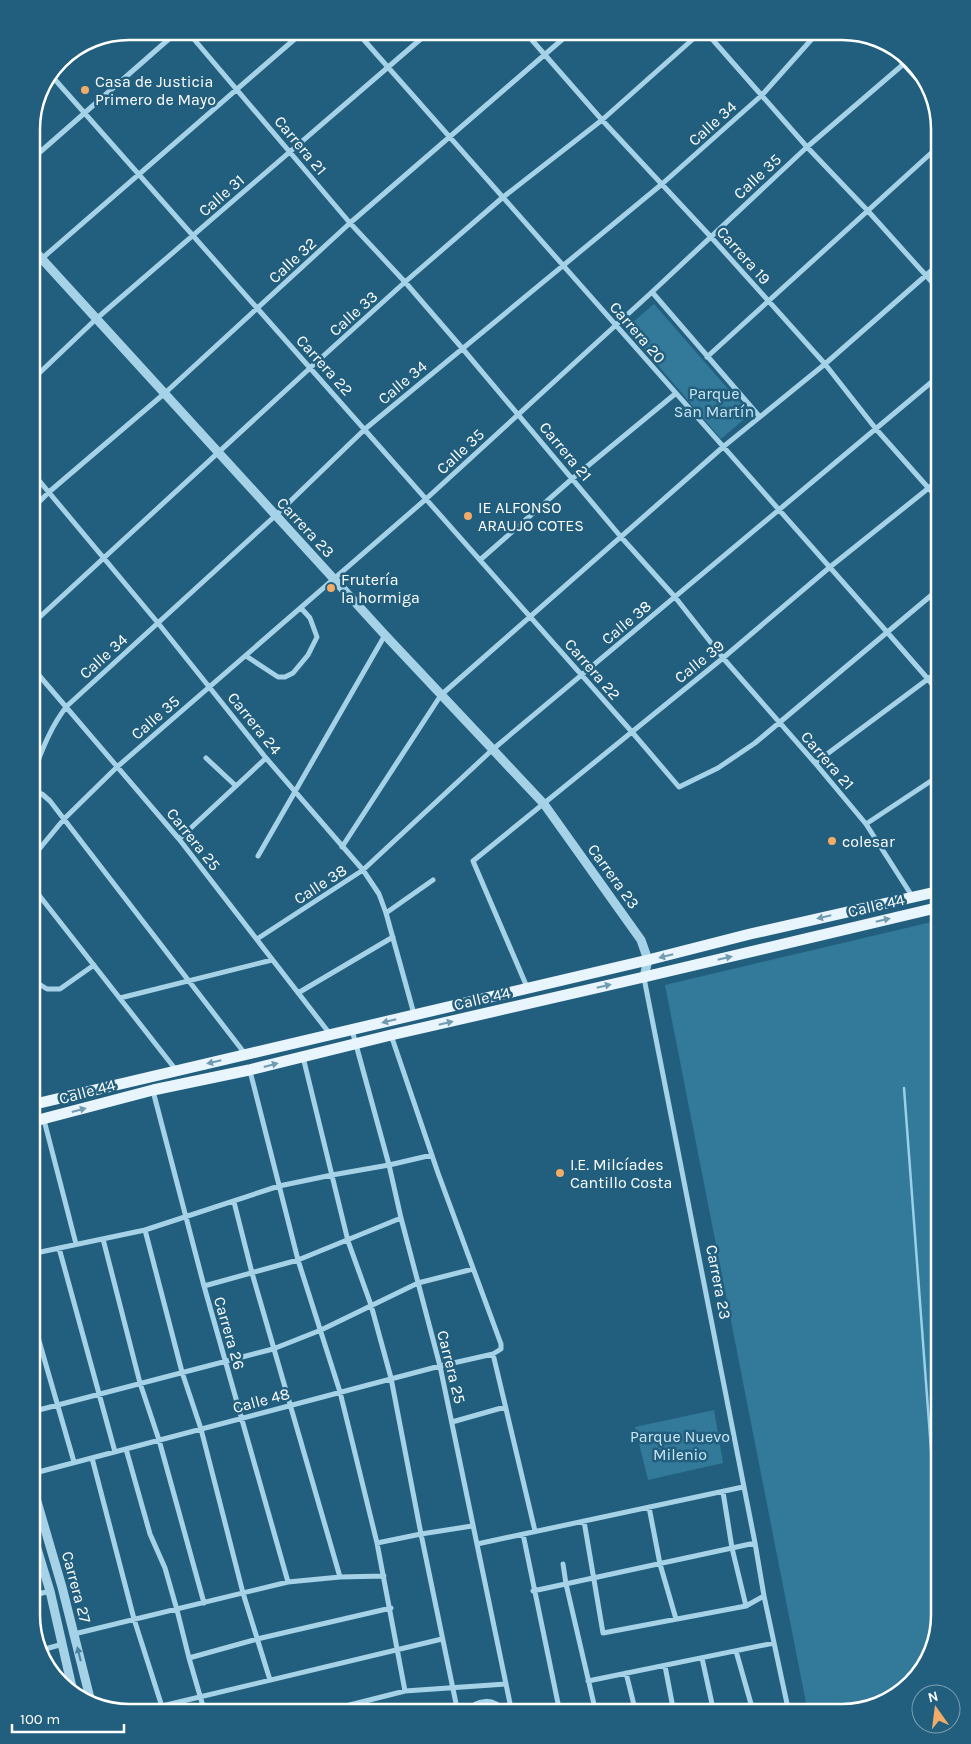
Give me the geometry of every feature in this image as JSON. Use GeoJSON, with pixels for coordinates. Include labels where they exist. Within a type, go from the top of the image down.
{"type":"FeatureCollection","features":[{"type":"Feature","properties":{"kind":"main road","name":"Calle 44"},"geometry":{"type":"LineString","coordinates":[[40,1103],[931,892]]}},
{"type":"Feature","properties":{"kind":"main road","name":"Calle 44"},"geometry":{"type":"LineString","coordinates":[[40,1120],[153,1090],[249,1070],[931,909]]}},
{"type":"Feature","properties":{"kind":"street"},"geometry":{"type":"LineString","coordinates":[[40,153],[168,40]]}},
{"type":"Feature","properties":{"kind":"street","name":"Carrera 21"},"geometry":{"type":"LineString","coordinates":[[195,40],[350,223],[405,282],[462,348],[621,537],[675,597],[723,658],[815,763],[866,824],[912,897]]}},
{"type":"Feature","properties":{"kind":"street"},"geometry":{"type":"LineString","coordinates":[[41,258],[294,40]]}},
{"type":"Feature","properties":{"kind":"street","name":"Carrera 20"},"geometry":{"type":"LineString","coordinates":[[364,40],[931,683]]}},
{"type":"Feature","properties":{"kind":"street","name":"Calle 31"},"geometry":{"type":"LineString","coordinates":[[40,372],[96,319],[420,40]]}},
{"type":"Feature","properties":{"kind":"street","name":"Carrera 19"},"geometry":{"type":"LineString","coordinates":[[532,40],[602,120],[711,237],[825,364],[876,429],[931,490]]}},
{"type":"Feature","properties":{"kind":"street","name":"Calle 32"},"geometry":{"type":"LineString","coordinates":[[40,501],[165,393],[350,223],[562,40]]}},
{"type":"Feature","properties":{"kind":"street","name":"Calle 33"},"geometry":{"type":"LineString","coordinates":[[40,617],[405,282],[502,198],[602,120],[694,40]]}},
{"type":"Feature","properties":{"kind":"street"},"geometry":{"type":"LineString","coordinates":[[712,40],[807,147],[931,281]]}},
{"type":"Feature","properties":{"kind":"street","name":"Calle 34"},"geometry":{"type":"LineString","coordinates":[[40,756],[56,719],[67,706],[275,516],[365,429],[662,184],[762,95],[812,40]]}},
{"type":"Feature","properties":{"kind":"street","name":"Calle 35"},"geometry":{"type":"LineString","coordinates":[[40,848],[64,819],[117,767],[335,580],[426,499],[807,147],[903,64]]}},
{"type":"Feature","properties":{"kind":"street","name":"Carrera 22"},"geometry":{"type":"LineString","coordinates":[[55,80],[679,786],[718,768],[755,743],[779,723]]}},
{"type":"Feature","properties":{"kind":"street"},"geometry":{"type":"LineString","coordinates":[[707,356],[931,152]]}},
{"type":"Feature","properties":{"kind":"street","name":"Carrera 23"},"geometry":{"type":"LineString","coordinates":[[41,258],[219,452],[275,516],[544,804],[641,940],[648,960],[644,977],[764,1596],[788,1704]]}},
{"type":"Feature","properties":{"kind":"street"},"geometry":{"type":"LineString","coordinates":[[342,847],[441,695],[759,416],[825,364],[931,271]]}},
{"type":"Feature","properties":{"kind":"street"},"geometry":{"type":"LineString","coordinates":[[652,292],[759,416]]}},
{"type":"Feature","properties":{"kind":"street","name":"Calle 38"},"geometry":{"type":"LineString","coordinates":[[256,939],[363,870],[492,750],[931,383]]}},
{"type":"Feature","properties":{"kind":"street"},"geometry":{"type":"LineString","coordinates":[[480,560],[573,478],[675,394]]}},
{"type":"Feature","properties":{"kind":"street","name":"Carrera 24"},"geometry":{"type":"LineString","coordinates":[[40,481],[158,623],[266,758],[363,870],[379,894],[386,913],[414,1015]]}},
{"type":"Feature","properties":{"kind":"street","name":"Calle 39"},"geometry":{"type":"LineString","coordinates":[[527,988],[473,861],[723,658],[830,567],[929,487]]}},
{"type":"Feature","properties":{"kind":"street"},"geometry":{"type":"LineString","coordinates":[[779,723],[931,595]]}},
{"type":"Feature","properties":{"kind":"street"},"geometry":{"type":"LineString","coordinates":[[246,656],[278,677],[285,677],[293,673],[308,656],[316,637],[310,618],[301,608]]}},
{"type":"Feature","properties":{"kind":"street"},"geometry":{"type":"LineString","coordinates":[[258,856],[385,635]]}},
{"type":"Feature","properties":{"kind":"street","name":"Carrera 25"},"geometry":{"type":"LineString","coordinates":[[40,676],[179,839],[330,1034]]}},
{"type":"Feature","properties":{"kind":"street"},"geometry":{"type":"LineString","coordinates":[[815,763],[931,677]]}},
{"type":"Feature","properties":{"kind":"street"},"geometry":{"type":"LineString","coordinates":[[206,758],[236,786]]}},
{"type":"Feature","properties":{"kind":"street"},"geometry":{"type":"LineString","coordinates":[[179,839],[266,758]]}},
{"type":"Feature","properties":{"kind":"street"},"geometry":{"type":"LineString","coordinates":[[866,824],[931,781]]}},
{"type":"Feature","properties":{"kind":"street"},"geometry":{"type":"LineString","coordinates":[[40,793],[50,801],[246,1055]]}},
{"type":"Feature","properties":{"kind":"street"},"geometry":{"type":"LineString","coordinates":[[386,913],[433,880]]}},
{"type":"Feature","properties":{"kind":"street"},"geometry":{"type":"LineString","coordinates":[[40,897],[177,1071]]}},
{"type":"Feature","properties":{"kind":"street"},"geometry":{"type":"LineString","coordinates":[[298,992],[393,937]]}},
{"type":"Feature","properties":{"kind":"street"},"geometry":{"type":"LineString","coordinates":[[120,998],[272,960]]}},
{"type":"Feature","properties":{"kind":"street"},"geometry":{"type":"LineString","coordinates":[[40,985],[47,989],[60,989],[94,966]]}},
{"type":"Feature","properties":{"kind":"street","name":"Carrera 25"},"geometry":{"type":"LineString","coordinates":[[352,1030],[389,1165],[440,1366],[510,1704]]}},
{"type":"Feature","properties":{"kind":"street"},"geometry":{"type":"LineString","coordinates":[[391,1035],[438,1173],[501,1344],[501,1349],[495,1353],[505,1406],[534,1531]]}},
{"type":"Feature","properties":{"kind":"street"},"geometry":{"type":"LineString","coordinates":[[303,1056],[348,1241],[371,1305],[391,1378],[442,1639],[457,1704]]}},
{"type":"Feature","properties":{"kind":"street"},"geometry":{"type":"LineString","coordinates":[[249,1070],[298,1260],[340,1392],[378,1544],[405,1691]]}},
{"type":"Feature","properties":{"kind":"street","name":"Carrera 26"},"geometry":{"type":"LineString","coordinates":[[153,1090],[204,1286],[288,1582]]}},
{"type":"Feature","properties":{"kind":"street"},"geometry":{"type":"LineString","coordinates":[[44,1119],[76,1244]]}},
{"type":"Feature","properties":{"kind":"street"},"geometry":{"type":"LineString","coordinates":[[40,1252],[145,1230],[279,1186],[432,1155]]}},
{"type":"Feature","properties":{"kind":"street"},"geometry":{"type":"LineString","coordinates":[[234,1202],[273,1349],[340,1577]]}},
{"type":"Feature","properties":{"kind":"street"},"geometry":{"type":"LineString","coordinates":[[204,1286],[298,1260],[401,1218]]}},
{"type":"Feature","properties":{"kind":"street"},"geometry":{"type":"LineString","coordinates":[[145,1230],[243,1592],[270,1680]]}},
{"type":"Feature","properties":{"kind":"street"},"geometry":{"type":"LineString","coordinates":[[103,1240],[140,1383],[159,1440],[204,1603]]}},
{"type":"Feature","properties":{"kind":"street"},"geometry":{"type":"LineString","coordinates":[[59,1248],[115,1452]]}},
{"type":"Feature","properties":{"kind":"street"},"geometry":{"type":"LineString","coordinates":[[40,1410],[273,1349],[321,1330],[418,1283],[473,1269]]}},
{"type":"Feature","properties":{"kind":"street"},"geometry":{"type":"LineString","coordinates":[[40,1345],[74,1462]]}},
{"type":"Feature","properties":{"kind":"street","name":"Calle 48"},"geometry":{"type":"LineString","coordinates":[[40,1471],[391,1378],[495,1353]]}},
{"type":"Feature","properties":{"kind":"street"},"geometry":{"type":"LineString","coordinates":[[452,1422],[505,1406]]}},
{"type":"Feature","properties":{"kind":"street"},"geometry":{"type":"LineString","coordinates":[[126,1449],[150,1534],[164,1568],[177,1610],[203,1704]]}},
{"type":"Feature","properties":{"kind":"street"},"geometry":{"type":"LineString","coordinates":[[92,1458],[134,1619],[161,1704]]}},
{"type":"Feature","properties":{"kind":"street"},"geometry":{"type":"LineString","coordinates":[[477,1544],[743,1487]]}},
{"type":"Feature","properties":{"kind":"street"},"geometry":{"type":"LineString","coordinates":[[723,1492],[732,1548],[746,1606]]}},
{"type":"Feature","properties":{"kind":"street"},"geometry":{"type":"LineString","coordinates":[[649,1507],[660,1564],[676,1619]]}},
{"type":"Feature","properties":{"kind":"street","name":"Carrera 27"},"geometry":{"type":"LineString","coordinates":[[40,1512],[89,1694]]}},
{"type":"Feature","properties":{"kind":"street"},"geometry":{"type":"LineString","coordinates":[[584,1521],[603,1633],[746,1606],[764,1596]]}},
{"type":"Feature","properties":{"kind":"street"},"geometry":{"type":"LineString","coordinates":[[378,1544],[421,1534],[472,1526]]}},
{"type":"Feature","properties":{"kind":"street"},"geometry":{"type":"LineString","coordinates":[[523,1534],[533,1591],[558,1704]]}},
{"type":"Feature","properties":{"kind":"street"},"geometry":{"type":"LineString","coordinates":[[40,1541],[48,1539]]}},
{"type":"Feature","properties":{"kind":"street"},"geometry":{"type":"LineString","coordinates":[[533,1591],[755,1543]]}},
{"type":"Feature","properties":{"kind":"street","name":"Carrera 27"},"geometry":{"type":"LineString","coordinates":[[40,1563],[50,1591],[68,1680]]}},
{"type":"Feature","properties":{"kind":"street"},"geometry":{"type":"LineString","coordinates":[[563,1564],[594,1704]]}},
{"type":"Feature","properties":{"kind":"street"},"geometry":{"type":"LineString","coordinates":[[74,1634],[288,1582],[340,1577],[384,1576]]}},
{"type":"Feature","properties":{"kind":"street"},"geometry":{"type":"LineString","coordinates":[[40,1594],[50,1591]]}},
{"type":"Feature","properties":{"kind":"street"},"geometry":{"type":"LineString","coordinates":[[189,1658],[257,1638],[391,1608]]}},
{"type":"Feature","properties":{"kind":"street"},"geometry":{"type":"LineString","coordinates":[[171,1704],[442,1639]]}},
{"type":"Feature","properties":{"kind":"street"},"geometry":{"type":"LineString","coordinates":[[588,1681],[774,1643]]}},
{"type":"Feature","properties":{"kind":"street"},"geometry":{"type":"LineString","coordinates":[[47,1648],[62,1644]]}},
{"type":"Feature","properties":{"kind":"street"},"geometry":{"type":"LineString","coordinates":[[736,1651],[751,1704]]}},
{"type":"Feature","properties":{"kind":"street"},"geometry":{"type":"LineString","coordinates":[[702,1658],[712,1704]]}},
{"type":"Feature","properties":{"kind":"street"},"geometry":{"type":"LineString","coordinates":[[665,1666],[672,1704]]}},
{"type":"Feature","properties":{"kind":"street"},"geometry":{"type":"LineString","coordinates":[[626,1673],[634,1704]]}},
{"type":"Feature","properties":{"kind":"street"},"geometry":{"type":"LineString","coordinates":[[354,1704],[405,1691],[506,1684]]}},
{"type":"Feature","properties":{"kind":"street"},"geometry":{"type":"LineString","coordinates":[[476,1704],[484,1701],[495,1704]]}},
{"type":"Feature","properties":{"kind":"green space","name":"Parque San Martín"},"geometry":{"type":"Polygon","coordinates":[[[654,304],[750,414],[721,439],[626,328],[654,304]]]}},
{"type":"Feature","properties":{"kind":"green space"},"geometry":{"type":"Polygon","coordinates":[[[931,922],[930,1627],[922,1654],[913,1669],[896,1686],[865,1701],[848,1704],[806,1704],[665,985],[931,922]]]}},
{"type":"Feature","properties":{"kind":"green space","name":"Parque Nuevo Milenio"},"geometry":{"type":"Polygon","coordinates":[[[714,1410],[723,1463],[648,1480],[635,1427],[714,1410]]]}},
{"type":"Feature","properties":{"kind":"waterway"},"geometry":{"type":"LineString","coordinates":[[904,1088],[931,1450]]}},
{"type":"Feature","properties":{"kind":"place","name":"Casa de Justicia Primero de Mayo"},"geometry":{"type":"Point","coordinates":[85,90]}},
{"type":"Feature","properties":{"kind":"place","name":"IE ALFONSO ARAUJO COTES"},"geometry":{"type":"Point","coordinates":[468,516]}},
{"type":"Feature","properties":{"kind":"place","name":"Frutería la hormiga"},"geometry":{"type":"Point","coordinates":[331,588]}},
{"type":"Feature","properties":{"kind":"place","name":"colesar"},"geometry":{"type":"Point","coordinates":[832,841]}},
{"type":"Feature","properties":{"kind":"place","name":"I.E. Milcíades Cantillo Costa"},"geometry":{"type":"Point","coordinates":[560,1173]}}]}
